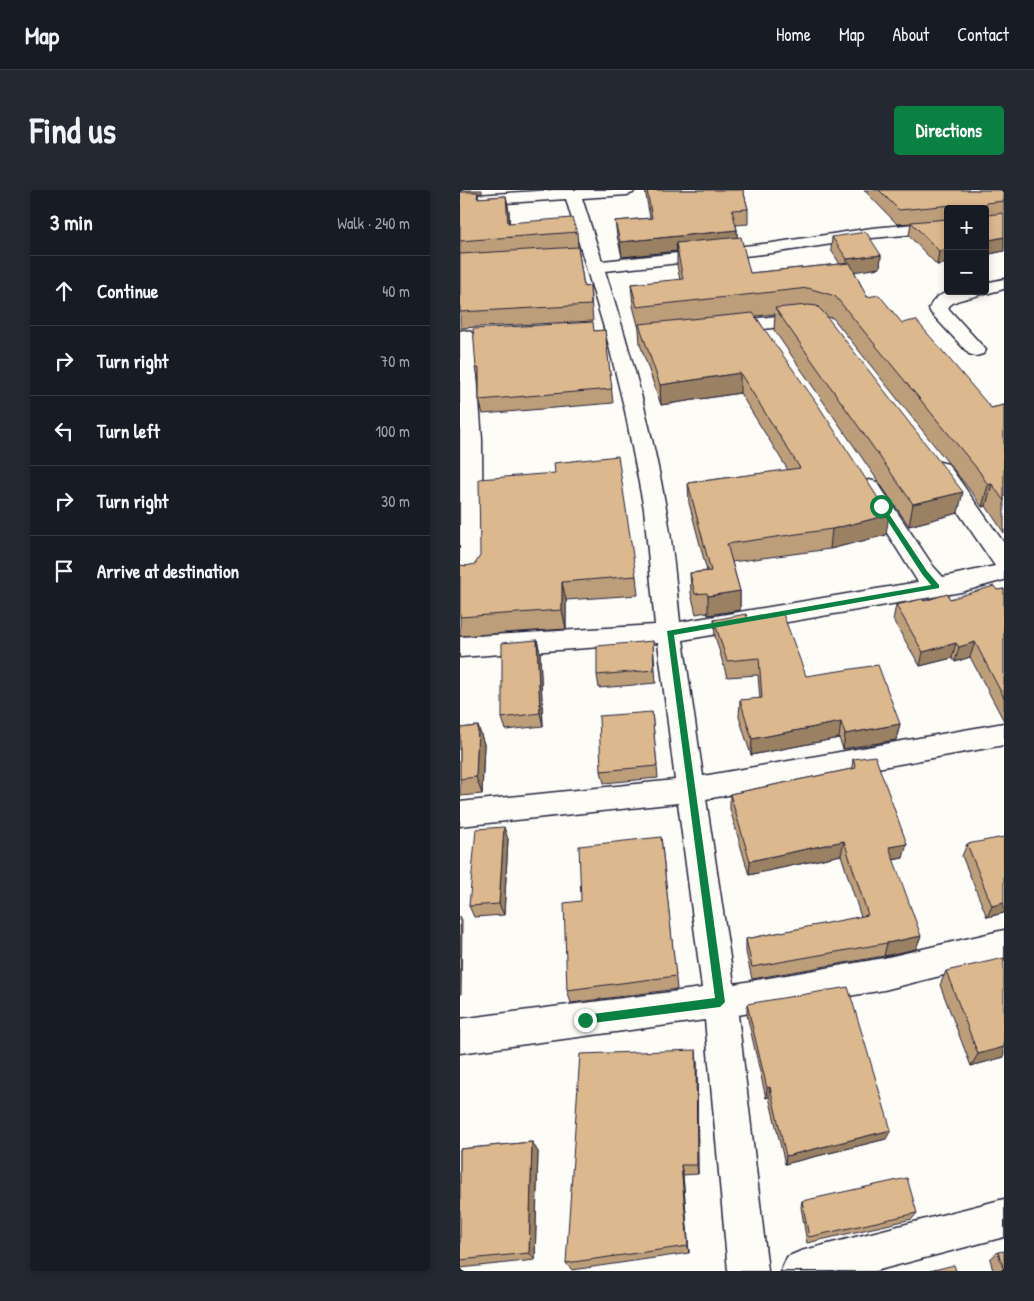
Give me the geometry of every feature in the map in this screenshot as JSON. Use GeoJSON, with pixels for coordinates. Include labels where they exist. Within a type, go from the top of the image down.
{"type":"FeatureCollection","features":[{"type":"Feature","properties":{"kind":"street"},"geometry":{"type":"LineString","coordinates":[[460,201],[572,192],[628,190]]}},
{"type":"Feature","properties":{"kind":"street"},"geometry":{"type":"LineString","coordinates":[[572,192],[586,259],[615,332],[635,411],[655,509],[690,790],[720,1002],[748,1271]]}},
{"type":"Feature","properties":{"kind":"street"},"geometry":{"type":"LineString","coordinates":[[586,259],[772,248],[872,233],[944,226]]}},
{"type":"Feature","properties":{"kind":"street"},"geometry":{"type":"LineString","coordinates":[[989,288],[1004,284]]}},
{"type":"Feature","properties":{"kind":"street"},"geometry":{"type":"LineString","coordinates":[[959,295],[948,298],[940,303],[938,309],[976,350]]}},
{"type":"Feature","properties":{"kind":"street"},"geometry":{"type":"LineString","coordinates":[[709,330],[764,332],[806,318],[817,319],[828,325]]}},
{"type":"Feature","properties":{"kind":"street"},"geometry":{"type":"LineString","coordinates":[[469,336],[471,440],[466,540],[471,575]]}},
{"type":"Feature","properties":{"kind":"street"},"geometry":{"type":"LineString","coordinates":[[928,454],[964,500],[982,531],[1004,560]]}},
{"type":"Feature","properties":{"kind":"street"},"geometry":{"type":"LineString","coordinates":[[860,473],[924,572],[936,586]]}},
{"type":"Feature","properties":{"kind":"street"},"geometry":{"type":"LineString","coordinates":[[460,647],[670,632],[936,586],[1004,572]]}},
{"type":"Feature","properties":{"kind":"street"},"geometry":{"type":"LineString","coordinates":[[460,814],[690,790],[1004,734]]}},
{"type":"Feature","properties":{"kind":"street"},"geometry":{"type":"LineString","coordinates":[[460,1036],[720,1002],[884,974],[1004,945]]}},
{"type":"Feature","properties":{"kind":"street"},"geometry":{"type":"LineString","coordinates":[[801,1271],[1004,1218]]}},
{"type":"Feature","properties":{"kind":"building"},"geometry":{"type":"Polygon","coordinates":[[[647,190],[743,190],[748,209],[732,210],[737,230],[620,242],[615,221],[652,218],[647,190]]]}},
{"type":"Feature","properties":{"kind":"building"},"geometry":{"type":"Polygon","coordinates":[[[879,190],[1004,190],[1004,201],[986,203],[986,205],[944,205],[899,210],[879,190]]]}},
{"type":"Feature","properties":{"kind":"building"},"geometry":{"type":"Polygon","coordinates":[[[460,192],[478,192],[477,198],[506,196],[508,223],[572,218],[577,232],[460,241],[460,192]]]}},
{"type":"Feature","properties":{"kind":"building"},"geometry":{"type":"Polygon","coordinates":[[[1004,213],[1004,237],[989,240],[989,215],[1004,213]]]}},
{"type":"Feature","properties":{"kind":"building"},"geometry":{"type":"Polygon","coordinates":[[[944,219],[944,250],[939,251],[911,222],[944,219]]]}},
{"type":"Feature","properties":{"kind":"building"},"geometry":{"type":"Polygon","coordinates":[[[866,232],[881,255],[847,259],[832,237],[866,232]]]}},
{"type":"Feature","properties":{"kind":"building"},"geometry":{"type":"Polygon","coordinates":[[[741,237],[750,273],[850,263],[867,297],[879,295],[902,323],[916,320],[991,408],[1004,405],[1004,501],[992,484],[988,485],[979,471],[835,296],[808,288],[637,307],[631,284],[683,279],[676,243],[741,237]]]}},
{"type":"Feature","properties":{"kind":"building"},"geometry":{"type":"Polygon","coordinates":[[[578,247],[584,287],[590,286],[591,305],[460,312],[460,254],[578,247]]]}},
{"type":"Feature","properties":{"kind":"building"},"geometry":{"type":"Polygon","coordinates":[[[817,306],[824,313],[963,492],[913,504],[775,308],[817,306]]]}},
{"type":"Feature","properties":{"kind":"building"},"geometry":{"type":"Polygon","coordinates":[[[753,313],[818,405],[889,515],[832,529],[727,544],[740,591],[708,596],[707,593],[695,594],[690,573],[711,571],[688,483],[800,468],[740,373],[660,385],[639,324],[753,313]]]}},
{"type":"Feature","properties":{"kind":"building"},"geometry":{"type":"Polygon","coordinates":[[[593,322],[594,331],[605,330],[612,389],[479,400],[479,368],[476,368],[473,329],[593,322]]]}},
{"type":"Feature","properties":{"kind":"building"},"geometry":{"type":"Polygon","coordinates":[[[618,456],[636,576],[562,582],[562,610],[460,617],[460,565],[475,564],[480,556],[479,479],[555,473],[554,463],[618,456]]]}},
{"type":"Feature","properties":{"kind":"building"},"geometry":{"type":"Polygon","coordinates":[[[994,586],[997,590],[1004,589],[1004,698],[975,642],[959,647],[956,643],[923,652],[896,605],[922,599],[924,601],[947,594],[950,599],[994,586]]]}},
{"type":"Feature","properties":{"kind":"building"},"geometry":{"type":"Polygon","coordinates":[[[746,614],[748,620],[783,614],[806,676],[878,665],[900,724],[845,734],[841,722],[752,739],[740,700],[762,698],[759,658],[727,661],[714,620],[746,614]]]}},
{"type":"Feature","properties":{"kind":"building"},"geometry":{"type":"Polygon","coordinates":[[[537,640],[540,713],[502,718],[502,643],[537,640]]]}},
{"type":"Feature","properties":{"kind":"building"},"geometry":{"type":"Polygon","coordinates":[[[653,641],[654,670],[597,675],[597,646],[653,641]]]}},
{"type":"Feature","properties":{"kind":"building"},"geometry":{"type":"Polygon","coordinates":[[[652,712],[657,766],[601,771],[599,716],[652,712]]]}},
{"type":"Feature","properties":{"kind":"building"},"geometry":{"type":"Polygon","coordinates":[[[478,726],[476,777],[460,779],[460,728],[478,726]]]}},
{"type":"Feature","properties":{"kind":"building"},"geometry":{"type":"Polygon","coordinates":[[[875,756],[907,844],[889,847],[921,936],[752,967],[746,939],[868,915],[844,841],[750,861],[730,794],[856,768],[853,759],[875,756]]]}},
{"type":"Feature","properties":{"kind":"building"},"geometry":{"type":"Polygon","coordinates":[[[504,827],[499,904],[469,906],[476,829],[504,827]]]}},
{"type":"Feature","properties":{"kind":"building"},"geometry":{"type":"Polygon","coordinates":[[[661,837],[676,976],[567,990],[564,903],[581,901],[579,846],[661,837]]]}},
{"type":"Feature","properties":{"kind":"building"},"geometry":{"type":"Polygon","coordinates":[[[1004,837],[1004,903],[992,906],[967,844],[1004,837]]]}},
{"type":"Feature","properties":{"kind":"building"},"geometry":{"type":"Polygon","coordinates":[[[1004,958],[1004,1047],[978,1054],[946,971],[1004,958]]]}},
{"type":"Feature","properties":{"kind":"building"},"geometry":{"type":"Polygon","coordinates":[[[848,987],[891,1130],[786,1156],[770,1087],[767,1088],[747,1004],[848,987]]]}},
{"type":"Feature","properties":{"kind":"building"},"geometry":{"type":"Polygon","coordinates":[[[696,1050],[697,1165],[681,1165],[688,1246],[566,1263],[580,1054],[696,1050]]]}},
{"type":"Feature","properties":{"kind":"building"},"geometry":{"type":"Polygon","coordinates":[[[532,1142],[529,1253],[460,1260],[460,1149],[532,1142]]]}},
{"type":"Feature","properties":{"kind":"building"},"geometry":{"type":"Polygon","coordinates":[[[907,1178],[917,1213],[809,1237],[802,1201],[907,1178]]]}},
{"type":"Feature","properties":{"kind":"building"},"geometry":{"type":"Polygon","coordinates":[[[1004,1251],[1004,1270],[998,1252],[1004,1251]]]}},
{"type":"Feature","properties":{"kind":"building"},"geometry":{"type":"Polygon","coordinates":[[[954,1265],[956,1271],[930,1271],[954,1265]]]}},
{"type":"Feature","properties":{"kind":"route"},"geometry":{"type":"LineString","coordinates":[[585,1020],[720,1002],[670,632],[936,586],[924,572],[881,506]]}}]}
